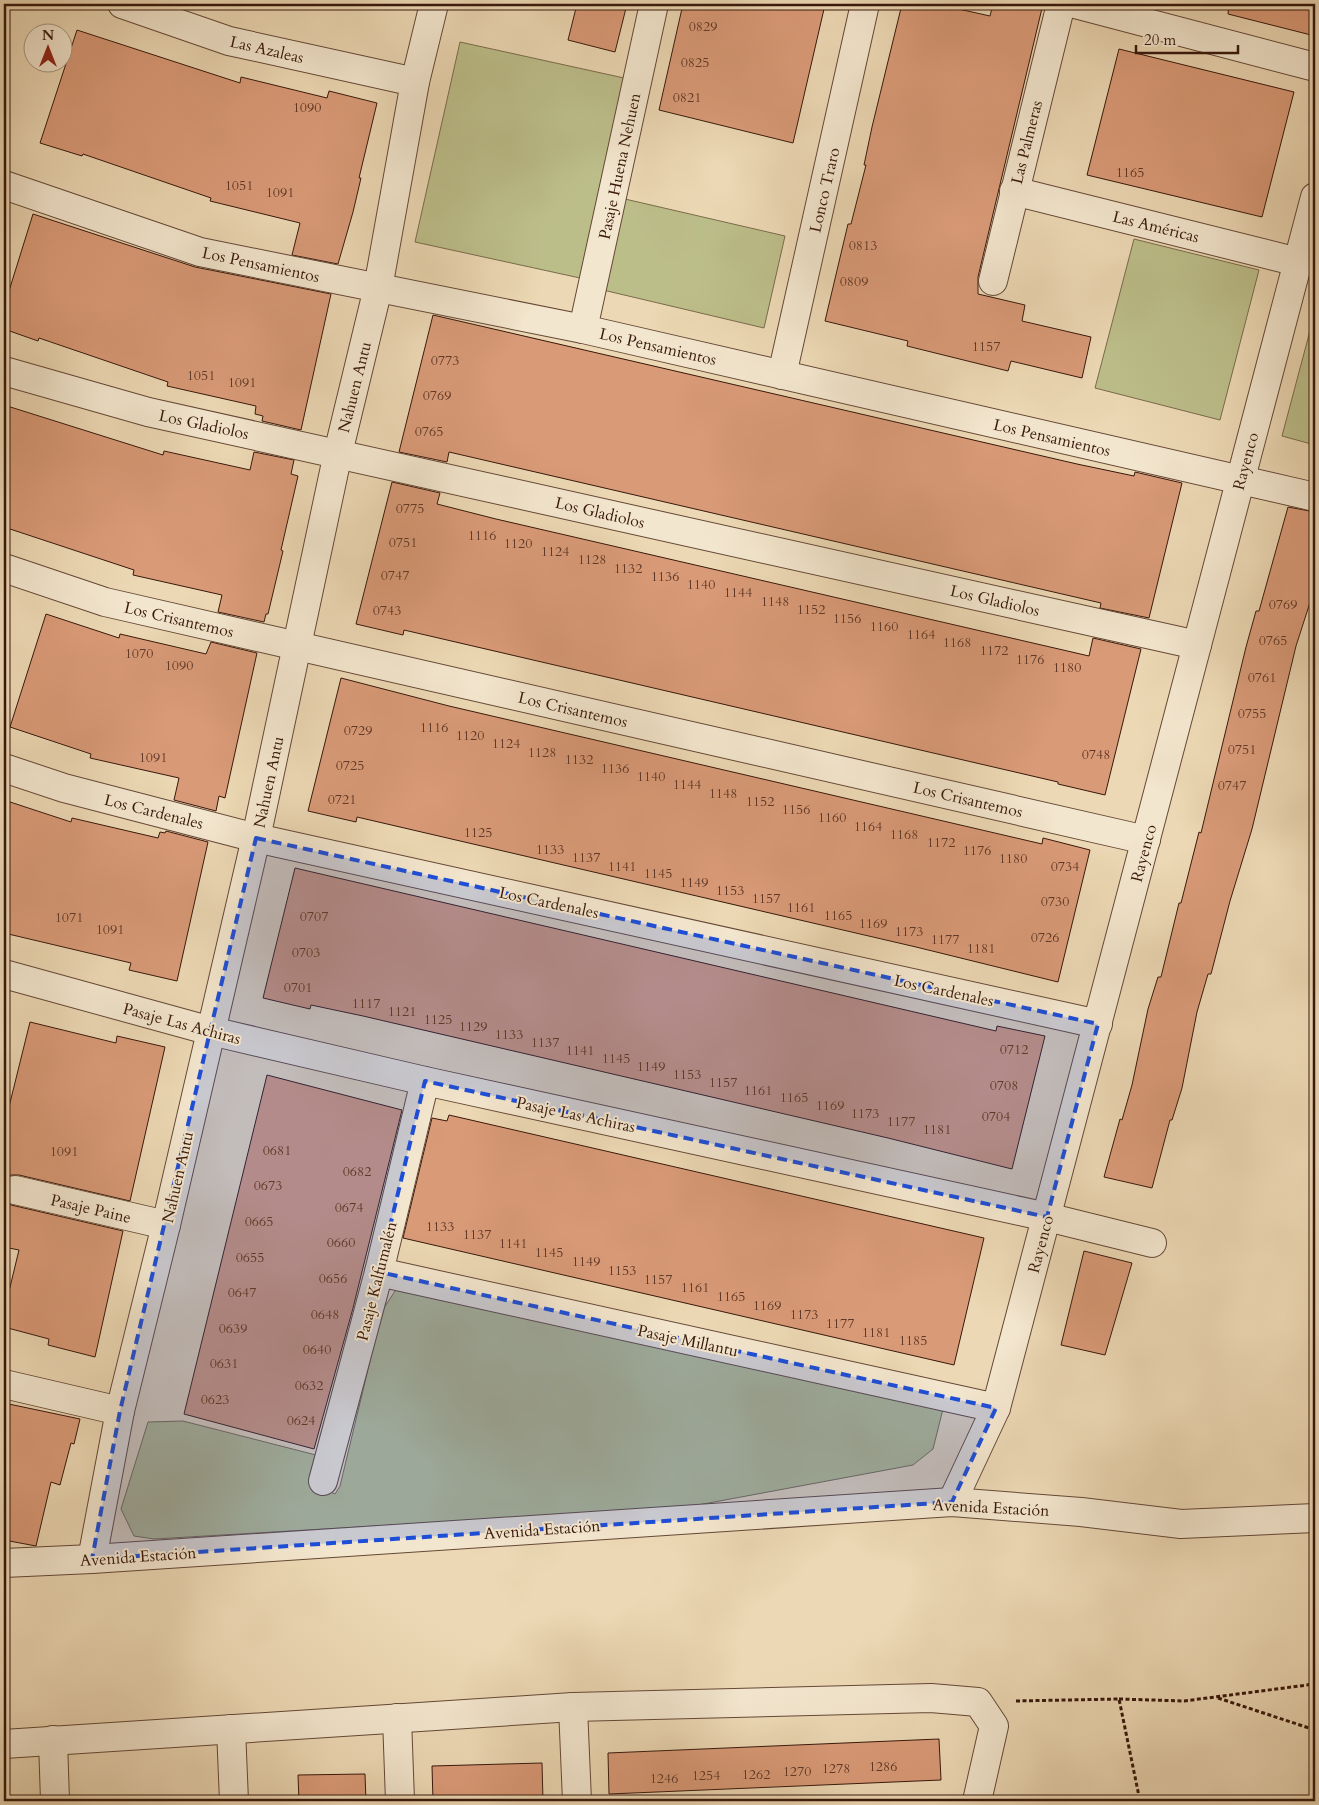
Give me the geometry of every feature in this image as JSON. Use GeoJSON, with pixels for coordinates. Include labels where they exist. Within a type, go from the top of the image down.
{"type":"FeatureCollection","features":[{"type":"Feature","properties":{"kind":"street","name":"Las Azaleas"},"geometry":{"type":"LineString","coordinates":[[122,4],[229,41],[415,82]]}},
{"type":"Feature","properties":{"kind":"street","name":"Nahuen Antu"},"geometry":{"type":"LineString","coordinates":[[92,1559],[120,1411],[166,1225],[256,838],[338,453],[378,288],[415,82],[434,4]]}},
{"type":"Feature","properties":{"kind":"street","name":"Pasaje Huena Nehuen"},"geometry":{"type":"LineString","coordinates":[[583,329],[654,4]]}},
{"type":"Feature","properties":{"kind":"street","name":"Lonco Traro"},"geometry":{"type":"LineString","coordinates":[[782,375],[866,4]]}},
{"type":"Feature","properties":{"kind":"street","name":"Las Palmeras"},"geometry":{"type":"LineString","coordinates":[[993,281],[1061,4]]}},
{"type":"Feature","properties":{"kind":"street"},"geometry":{"type":"LineString","coordinates":[[1075,4],[1315,67]]}},
{"type":"Feature","properties":{"kind":"street","name":"Los Pensamientos"},"geometry":{"type":"LineString","coordinates":[[4,185],[200,252],[583,329],[1315,497]]}},
{"type":"Feature","properties":{"kind":"street","name":"Las Américas"},"geometry":{"type":"LineString","coordinates":[[1014,191],[1298,262]]}},
{"type":"Feature","properties":{"kind":"street","name":"Rayenco"},"geometry":{"type":"LineString","coordinates":[[952,1502],[996,1408],[1315,197]]}},
{"type":"Feature","properties":{"kind":"street","name":"Los Gladiolos"},"geometry":{"type":"LineString","coordinates":[[4,371],[148,412],[1197,645]]}},
{"type":"Feature","properties":{"kind":"street","name":"Los Crisantemos"},"geometry":{"type":"LineString","coordinates":[[4,568],[105,602],[1146,840]]}},
{"type":"Feature","properties":{"kind":"street","name":"Los Cardenales"},"geometry":{"type":"LineString","coordinates":[[4,768],[64,788],[256,838],[1098,1024]]}},
{"type":"Feature","properties":{"kind":"street","name":"Pasaje Las Achiras"},"geometry":{"type":"LineString","coordinates":[[4,974],[211,1031],[425,1081],[1047,1217],[1152,1243]]}},
{"type":"Feature","properties":{"kind":"street","name":"Pasaje Kalfumalén"},"geometry":{"type":"LineString","coordinates":[[323,1481],[379,1272],[425,1081]]}},
{"type":"Feature","properties":{"kind":"street","name":"Pasaje Paine"},"geometry":{"type":"LineString","coordinates":[[16,1190],[166,1225]]}},
{"type":"Feature","properties":{"kind":"street","name":"Pasaje Millantu"},"geometry":{"type":"LineString","coordinates":[[379,1272],[996,1408]]}},
{"type":"Feature","properties":{"kind":"street"},"geometry":{"type":"LineString","coordinates":[[4,1384],[120,1411]]}},
{"type":"Feature","properties":{"kind":"street","name":"Avenida Estación"},"geometry":{"type":"LineString","coordinates":[[4,1563],[92,1559],[952,1502],[1081,1512],[1181,1524],[1315,1518]]}},
{"type":"Feature","properties":{"kind":"street"},"geometry":{"type":"LineString","coordinates":[[4,1744],[573,1707],[931,1698],[978,1702],[994,1726],[977,1801]]}},
{"type":"Feature","properties":{"kind":"street"},"geometry":{"type":"LineString","coordinates":[[573,1707],[577,1801]]}},
{"type":"Feature","properties":{"kind":"street"},"geometry":{"type":"LineString","coordinates":[[398,1718],[400,1801]]}},
{"type":"Feature","properties":{"kind":"street"},"geometry":{"type":"LineString","coordinates":[[231,1729],[234,1801]]}},
{"type":"Feature","properties":{"kind":"street"},"geometry":{"type":"LineString","coordinates":[[52,1740],[55,1801]]}},
{"type":"Feature","properties":{"kind":"path"},"geometry":{"type":"LineString","coordinates":[[978,1702],[1119,1699],[1184,1701],[1315,1684]]}},
{"type":"Feature","properties":{"kind":"path"},"geometry":{"type":"LineString","coordinates":[[1215,1697],[1315,1730]]}},
{"type":"Feature","properties":{"kind":"path"},"geometry":{"type":"LineString","coordinates":[[1119,1699],[1140,1801]]}},
{"type":"Feature","properties":{"kind":"highlighted area"},"geometry":{"type":"Polygon","coordinates":[[[256,838],[1098,1024],[1047,1217],[425,1081],[379,1272],[996,1408],[952,1502],[92,1559],[120,1411],[256,838]]]}},
{"type":"Feature","properties":{"kind":"green space"},"geometry":{"type":"Polygon","coordinates":[[[460,42],[624,78],[580,278],[415,242],[460,42]]]}},
{"type":"Feature","properties":{"kind":"green space"},"geometry":{"type":"Polygon","coordinates":[[[625,199],[785,236],[764,328],[603,290],[625,199]]]}},
{"type":"Feature","properties":{"kind":"green space"},"geometry":{"type":"Polygon","coordinates":[[[1134,239],[1259,270],[1220,420],[1095,388],[1134,239]]]}},
{"type":"Feature","properties":{"kind":"green space"},"geometry":{"type":"Polygon","coordinates":[[[1315,312],[1315,445],[1282,436],[1315,312]]]}},
{"type":"Feature","properties":{"kind":"green space"},"geometry":{"type":"Polygon","coordinates":[[[397,1288],[943,1409],[933,1449],[913,1465],[682,1508],[154,1539],[134,1536],[121,1509],[148,1422],[183,1421],[316,1455],[310,1482],[335,1494],[340,1486],[382,1311],[397,1288]]]}},
{"type":"Feature","properties":{"kind":"building"},"geometry":{"type":"Polygon","coordinates":[[[577,4],[627,4],[615,52],[568,40],[577,4]]]}},
{"type":"Feature","properties":{"kind":"building"},"geometry":{"type":"Polygon","coordinates":[[[683,4],[801,4],[824,9],[793,143],[659,110],[683,4]]]}},
{"type":"Feature","properties":{"kind":"building"},"geometry":{"type":"Polygon","coordinates":[[[902,4],[936,4],[990,16],[993,4],[1043,4],[978,277],[978,294],[1025,305],[1022,321],[1091,337],[1082,378],[1011,361],[1008,371],[907,346],[908,341],[825,321],[848,224],[851,224],[866,165],[864,165],[872,127],[902,4]]]}},
{"type":"Feature","properties":{"kind":"building"},"geometry":{"type":"Polygon","coordinates":[[[1229,4],[1315,4],[1315,36],[1228,14],[1229,4]]]}},
{"type":"Feature","properties":{"kind":"building"},"geometry":{"type":"Polygon","coordinates":[[[77,30],[240,83],[241,77],[327,98],[329,91],[377,103],[353,212],[338,264],[292,255],[300,223],[210,201],[211,198],[83,154],[82,156],[40,143],[63,72],[72,72],[72,45],[77,30]]]}},
{"type":"Feature","properties":{"kind":"building"},"geometry":{"type":"Polygon","coordinates":[[[1119,49],[1294,92],[1262,217],[1087,175],[1119,49]]]}},
{"type":"Feature","properties":{"kind":"building"},"geometry":{"type":"Polygon","coordinates":[[[33,214],[195,267],[331,294],[301,430],[262,421],[263,416],[255,414],[256,406],[167,386],[168,382],[39,338],[38,341],[4,329],[4,307],[33,214]]]}},
{"type":"Feature","properties":{"kind":"building"},"geometry":{"type":"Polygon","coordinates":[[[433,315],[1077,464],[1134,476],[1135,472],[1182,483],[1149,618],[1100,608],[1101,603],[449,452],[447,462],[399,452],[433,315]]]}},
{"type":"Feature","properties":{"kind":"building"},"geometry":{"type":"Polygon","coordinates":[[[4,405],[163,455],[164,451],[250,470],[254,452],[294,460],[291,474],[298,476],[281,550],[283,551],[268,614],[266,614],[264,622],[218,612],[222,595],[133,575],[134,570],[4,527],[4,405]]]}},
{"type":"Feature","properties":{"kind":"building"},"geometry":{"type":"Polygon","coordinates":[[[392,482],[440,493],[437,504],[496,519],[1089,656],[1093,638],[1141,649],[1105,795],[1058,784],[1058,782],[404,630],[403,635],[356,624],[392,482]]]}},
{"type":"Feature","properties":{"kind":"building"},"geometry":{"type":"Polygon","coordinates":[[[1288,507],[1315,512],[1315,587],[1296,646],[1252,829],[1230,901],[1211,974],[1208,974],[1197,1012],[1182,1088],[1172,1120],[1170,1120],[1152,1188],[1104,1177],[1120,1119],[1122,1120],[1132,1085],[1148,1009],[1158,977],[1161,977],[1179,903],[1181,903],[1199,832],[1201,833],[1246,647],[1256,611],[1259,611],[1288,507]]]}},
{"type":"Feature","properties":{"kind":"building"},"geometry":{"type":"Polygon","coordinates":[[[46,614],[119,638],[120,634],[206,654],[211,642],[257,653],[225,798],[219,796],[216,811],[174,800],[179,778],[90,758],[91,754],[10,727],[46,614]]]}},
{"type":"Feature","properties":{"kind":"building"},"geometry":{"type":"Polygon","coordinates":[[[341,678],[449,706],[1042,844],[1043,838],[1090,850],[1058,982],[916,947],[357,817],[356,822],[308,811],[341,678]]]}},
{"type":"Feature","properties":{"kind":"building"},"geometry":{"type":"Polygon","coordinates":[[[4,800],[71,822],[72,818],[158,838],[160,832],[165,833],[166,831],[208,842],[177,981],[129,970],[131,963],[4,933],[4,800]]]}},
{"type":"Feature","properties":{"kind":"building"},"geometry":{"type":"Polygon","coordinates":[[[295,868],[996,1031],[997,1026],[1045,1036],[1012,1169],[888,1138],[363,1016],[311,1005],[310,1009],[263,998],[295,868]]]}},
{"type":"Feature","properties":{"kind":"building"},"geometry":{"type":"Polygon","coordinates":[[[30,1022],[116,1043],[117,1036],[165,1047],[130,1201],[19,1175],[11,1175],[4,1179],[4,1127],[30,1022]]]}},
{"type":"Feature","properties":{"kind":"building"},"geometry":{"type":"Polygon","coordinates":[[[267,1075],[402,1110],[353,1308],[314,1449],[184,1414],[267,1075]]]}},
{"type":"Feature","properties":{"kind":"building"},"geometry":{"type":"Polygon","coordinates":[[[449,1115],[984,1238],[954,1365],[403,1238],[432,1118],[447,1121],[449,1115]]]}},
{"type":"Feature","properties":{"kind":"building"},"geometry":{"type":"Polygon","coordinates":[[[4,1201],[11,1205],[123,1231],[95,1357],[48,1345],[49,1339],[4,1327],[4,1312],[19,1250],[4,1247],[4,1201]]]}},
{"type":"Feature","properties":{"kind":"building"},"geometry":{"type":"Polygon","coordinates":[[[1084,1251],[1132,1263],[1105,1355],[1061,1345],[1084,1251]]]}},
{"type":"Feature","properties":{"kind":"building"},"geometry":{"type":"Polygon","coordinates":[[[4,1403],[80,1419],[74,1444],[71,1443],[60,1485],[51,1482],[36,1546],[4,1540],[4,1403]]]}},
{"type":"Feature","properties":{"kind":"building"},"geometry":{"type":"Polygon","coordinates":[[[939,1739],[941,1780],[609,1794],[608,1753],[939,1739]]]}},
{"type":"Feature","properties":{"kind":"building"},"geometry":{"type":"Polygon","coordinates":[[[542,1763],[543,1801],[433,1801],[432,1766],[542,1763]]]}},
{"type":"Feature","properties":{"kind":"building"},"geometry":{"type":"Polygon","coordinates":[[[365,1774],[366,1801],[299,1801],[298,1775],[365,1774]]]}}]}
